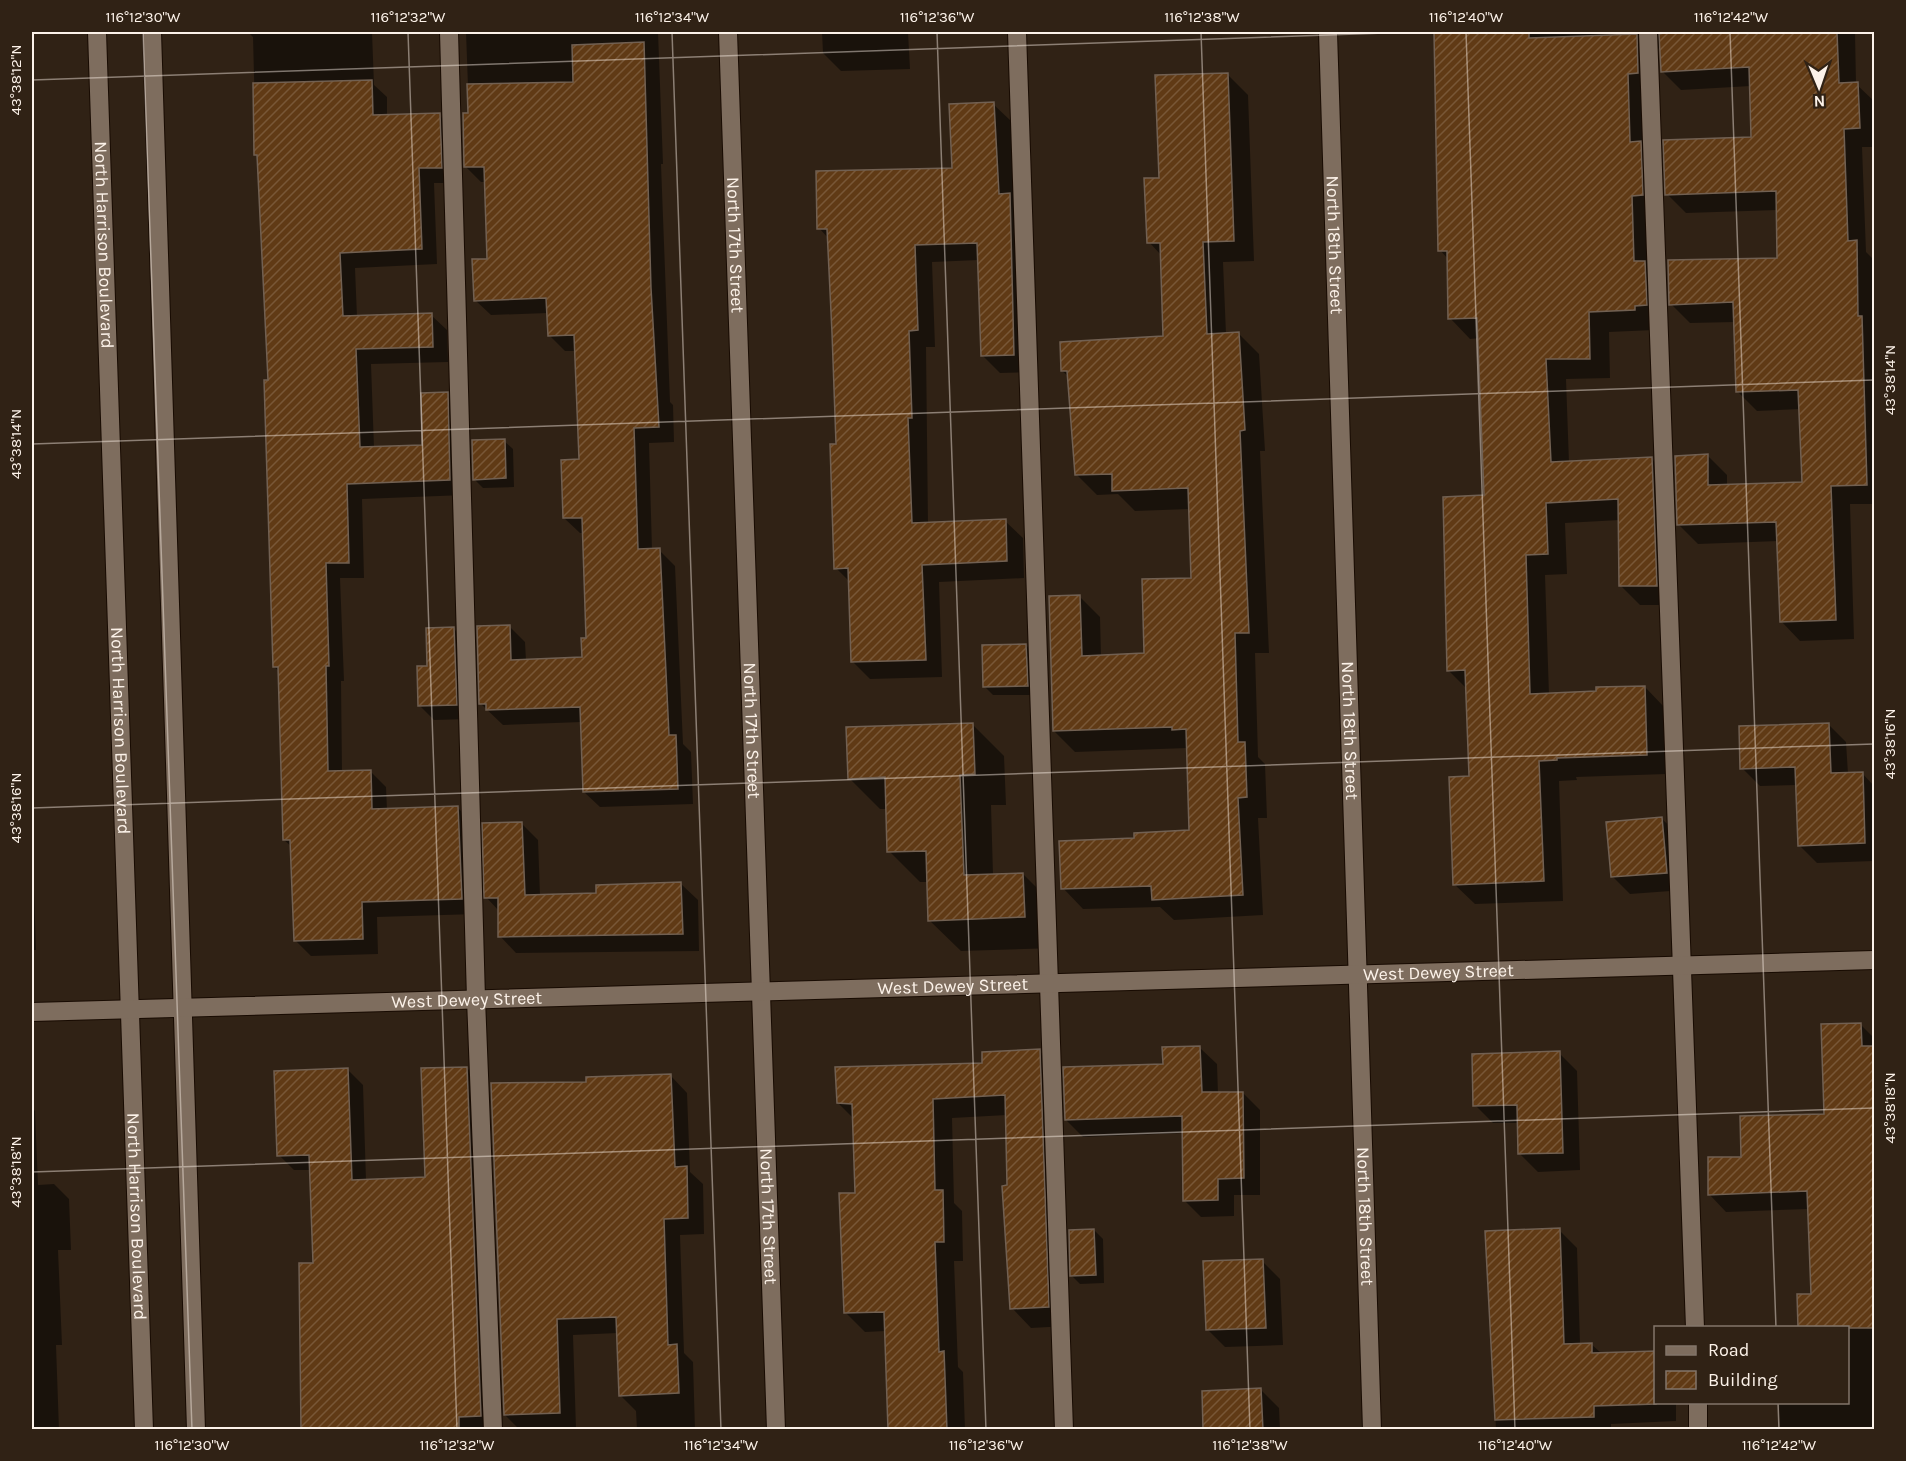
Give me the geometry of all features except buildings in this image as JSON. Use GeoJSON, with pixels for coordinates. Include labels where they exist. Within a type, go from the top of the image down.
{"type":"FeatureCollection","features":[{"type":"Feature","properties":{"kind":"street","name":"North Harrison Boulevard"},"geometry":{"type":"LineString","coordinates":[[97,32],[144,1430]]}},
{"type":"Feature","properties":{"kind":"street"},"geometry":{"type":"LineString","coordinates":[[152,32],[196,1430]]}},
{"type":"Feature","properties":{"kind":"street"},"geometry":{"type":"LineString","coordinates":[[449,32],[477,999],[493,1430]]}},
{"type":"Feature","properties":{"kind":"street","name":"North 17th Street"},"geometry":{"type":"LineString","coordinates":[[728,32],[776,1430]]}},
{"type":"Feature","properties":{"kind":"street"},"geometry":{"type":"LineString","coordinates":[[1017,32],[1064,1430]]}},
{"type":"Feature","properties":{"kind":"street","name":"North 18th Street"},"geometry":{"type":"LineString","coordinates":[[1328,32],[1372,1430]]}},
{"type":"Feature","properties":{"kind":"street"},"geometry":{"type":"LineString","coordinates":[[1648,32],[1695,1326]]}},
{"type":"Feature","properties":{"kind":"street","name":"West Dewey Street"},"geometry":{"type":"LineString","coordinates":[[32,1012],[1875,960]]}},
{"type":"Feature","properties":{"kind":"street"},"geometry":{"type":"LineString","coordinates":[[1698,1404],[1698,1430]]}}]}
